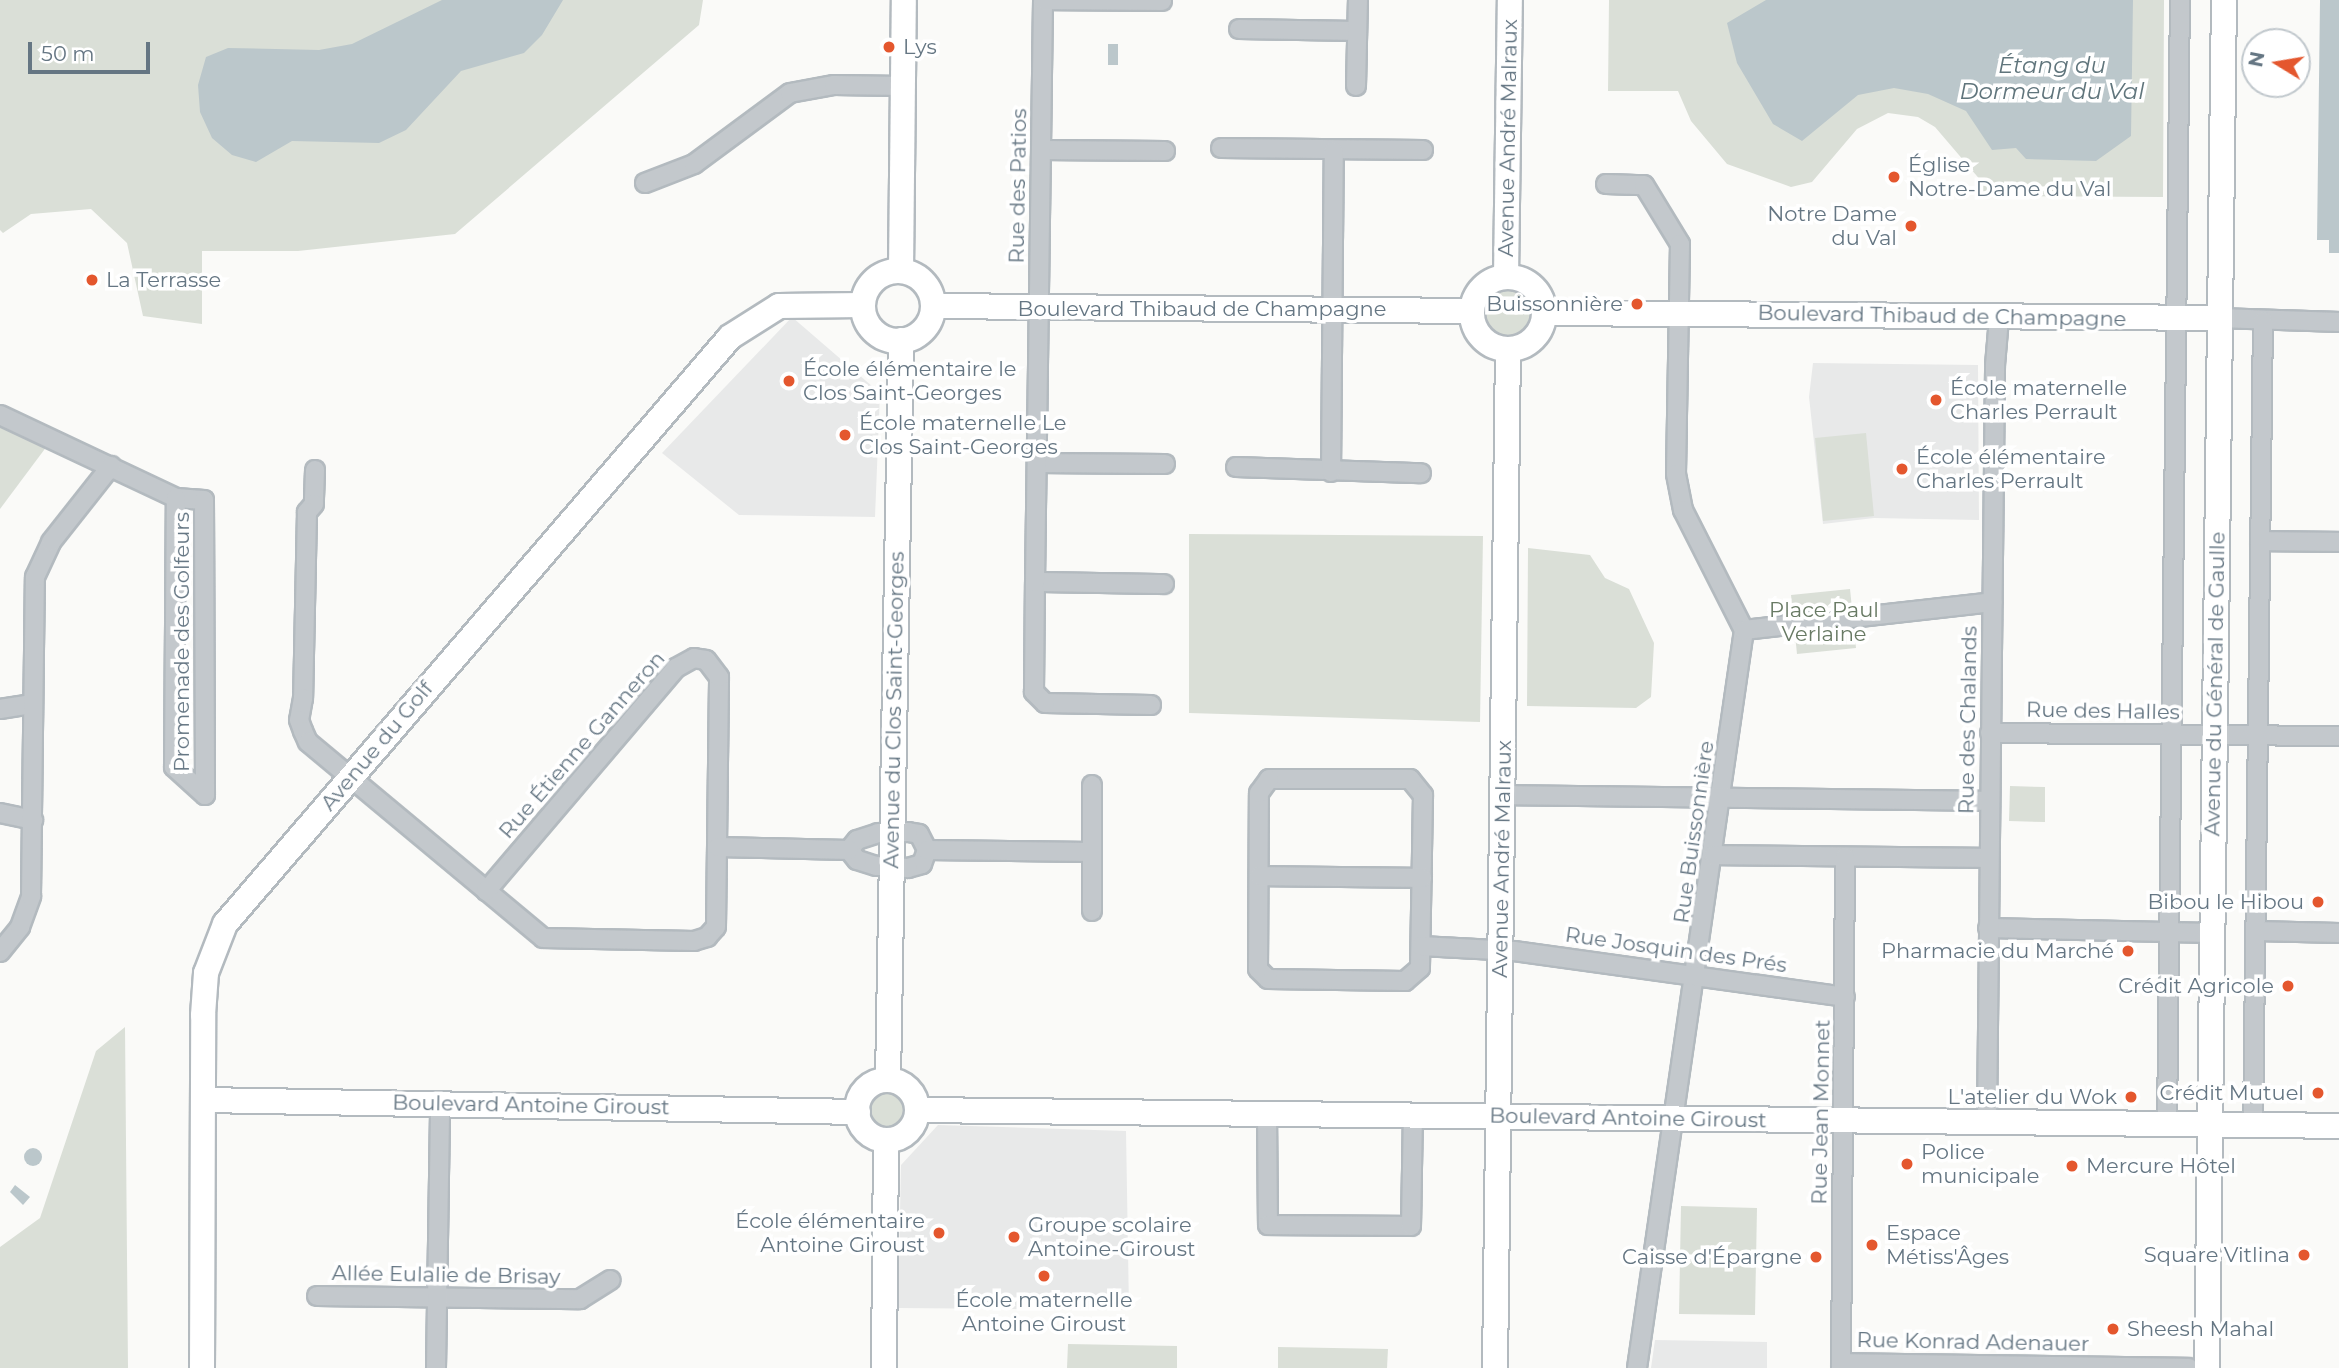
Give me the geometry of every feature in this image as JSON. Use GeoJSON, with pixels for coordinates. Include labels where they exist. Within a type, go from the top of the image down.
{"type":"FeatureCollection","features":[{"type":"Feature","properties":{"kind":"street"},"geometry":{"type":"LineString","coordinates":[[901,271],[904,0]]}},
{"type":"Feature","properties":{"kind":"street"},"geometry":{"type":"LineString","coordinates":[[1043,0],[1161,1]]}},
{"type":"Feature","properties":{"kind":"street","name":"Rue des Patios"},"geometry":{"type":"LineString","coordinates":[[1043,0],[1034,692],[1045,704],[1151,705]]}},
{"type":"Feature","properties":{"kind":"street"},"geometry":{"type":"LineString","coordinates":[[1356,86],[1358,0]]}},
{"type":"Feature","properties":{"kind":"street","name":"Avenue André Malraux"},"geometry":{"type":"LineString","coordinates":[[1506,277],[1510,0]]}},
{"type":"Feature","properties":{"kind":"street","name":"Avenue du Général de Gaulle"},"geometry":{"type":"LineString","coordinates":[[2166,1123],[2180,0]]}},
{"type":"Feature","properties":{"kind":"street","name":"Avenue du Général de Gaulle"},"geometry":{"type":"LineString","coordinates":[[2207,1368],[2224,0]]}},
{"type":"Feature","properties":{"kind":"street"},"geometry":{"type":"LineString","coordinates":[[1239,29],[1357,31]]}},
{"type":"Feature","properties":{"kind":"street"},"geometry":{"type":"LineString","coordinates":[[645,183],[694,164],[790,93],[834,85],[903,86]]}},
{"type":"Feature","properties":{"kind":"street"},"geometry":{"type":"LineString","coordinates":[[1221,148],[1423,150]]}},
{"type":"Feature","properties":{"kind":"street"},"geometry":{"type":"LineString","coordinates":[[1041,150],[1165,151]]}},
{"type":"Feature","properties":{"kind":"street"},"geometry":{"type":"LineString","coordinates":[[1331,471],[1334,150]]}},
{"type":"Feature","properties":{"kind":"street"},"geometry":{"type":"LineString","coordinates":[[1606,184],[1644,185],[1680,244],[1676,474],[1683,510],[1744,630],[1992,603]]}},
{"type":"Feature","properties":{"kind":"street"},"geometry":{"type":"LineString","coordinates":[[901,271],[927,286],[933,306],[927,325],[901,340],[879,335],[865,317],[863,305],[865,294],[879,276],[901,271]]}},
{"type":"Feature","properties":{"kind":"street"},"geometry":{"type":"LineString","coordinates":[[1506,277],[1532,286],[1544,313],[1530,342],[1508,349],[1486,342],[1473,323],[1472,312],[1482,288],[1506,277]]}},
{"type":"Feature","properties":{"kind":"street","name":"Avenue du Golf"},"geometry":{"type":"LineString","coordinates":[[202,1368],[206,973],[221,932],[730,337],[779,306],[863,305]]}},
{"type":"Feature","properties":{"kind":"street","name":"Boulevard Thibaud de Champagne"},"geometry":{"type":"LineString","coordinates":[[933,306],[1472,312]]}},
{"type":"Feature","properties":{"kind":"street","name":"Boulevard Thibaud de Champagne"},"geometry":{"type":"LineString","coordinates":[[1544,313],[1999,318],[2176,317],[2339,322]]}},
{"type":"Feature","properties":{"kind":"street","name":"Rue des Chalands"},"geometry":{"type":"LineString","coordinates":[[1987,1122],[1988,858],[1999,318]]}},
{"type":"Feature","properties":{"kind":"street"},"geometry":{"type":"LineString","coordinates":[[2253,1125],[2263,321]]}},
{"type":"Feature","properties":{"kind":"street","name":"Avenue du Clos Saint-Georges"},"geometry":{"type":"LineString","coordinates":[[888,1080],[901,340]]}},
{"type":"Feature","properties":{"kind":"street","name":"Avenue André Malraux"},"geometry":{"type":"LineString","coordinates":[[1495,1368],[1508,349]]}},
{"type":"Feature","properties":{"kind":"street","name":"Promenade des Golfeurs"},"geometry":{"type":"LineString","coordinates":[[0,415],[176,498],[204,500],[205,795],[174,767],[176,498]]}},
{"type":"Feature","properties":{"kind":"street"},"geometry":{"type":"LineString","coordinates":[[1037,464],[1165,464]]}},
{"type":"Feature","properties":{"kind":"street"},"geometry":{"type":"LineString","coordinates":[[0,952],[20,927],[31,896],[35,578],[51,542],[111,466]]}},
{"type":"Feature","properties":{"kind":"street"},"geometry":{"type":"LineString","coordinates":[[1236,467],[1421,473]]}},
{"type":"Feature","properties":{"kind":"street","name":"Rue Étienne Ganneron"},"geometry":{"type":"LineString","coordinates":[[315,470],[314,504],[307,512],[303,698],[299,720],[308,741],[352,776],[486,891],[542,938],[694,941],[707,937],[716,927],[719,677],[706,660],[694,658],[676,667],[486,891]]}},
{"type":"Feature","properties":{"kind":"street"},"geometry":{"type":"LineString","coordinates":[[2260,541],[2339,542]]}},
{"type":"Feature","properties":{"kind":"street"},"geometry":{"type":"LineString","coordinates":[[1035,582],[1164,584]]}},
{"type":"Feature","properties":{"kind":"street","name":"Rue Buissonnière"},"geometry":{"type":"LineString","coordinates":[[1637,1368],[1672,1121],[1723,796],[1744,630]]}},
{"type":"Feature","properties":{"kind":"street"},"geometry":{"type":"LineString","coordinates":[[0,709],[33,704]]}},
{"type":"Feature","properties":{"kind":"street","name":"Rue des Halles"},"geometry":{"type":"LineString","coordinates":[[1990,733],[2339,736]]}},
{"type":"Feature","properties":{"kind":"street"},"geometry":{"type":"LineString","coordinates":[[1269,779],[1409,779],[1423,795],[1420,968],[1405,981],[1268,979],[1258,968],[1259,876],[1259,793],[1269,779]]}},
{"type":"Feature","properties":{"kind":"street"},"geometry":{"type":"LineString","coordinates":[[1092,785],[1092,911]]}},
{"type":"Feature","properties":{"kind":"street"},"geometry":{"type":"LineString","coordinates":[[1503,795],[1990,801]]}},
{"type":"Feature","properties":{"kind":"street"},"geometry":{"type":"LineString","coordinates":[[0,813],[33,820]]}},
{"type":"Feature","properties":{"kind":"street"},"geometry":{"type":"LineString","coordinates":[[718,847],[849,849],[857,840],[892,832],[919,834],[928,850]]}},
{"type":"Feature","properties":{"kind":"street"},"geometry":{"type":"LineString","coordinates":[[849,849],[857,860],[891,869],[922,864],[928,850]]}},
{"type":"Feature","properties":{"kind":"street"},"geometry":{"type":"LineString","coordinates":[[928,850],[1091,852]]}},
{"type":"Feature","properties":{"kind":"street"},"geometry":{"type":"LineString","coordinates":[[1714,855],[1988,858]]}},
{"type":"Feature","properties":{"kind":"street","name":"Rue Jean Monnet"},"geometry":{"type":"LineString","coordinates":[[1841,1365],[1845,857]]}},
{"type":"Feature","properties":{"kind":"street"},"geometry":{"type":"LineString","coordinates":[[1259,876],[1422,878]]}},
{"type":"Feature","properties":{"kind":"street"},"geometry":{"type":"LineString","coordinates":[[1988,928],[2211,933]]}},
{"type":"Feature","properties":{"kind":"street"},"geometry":{"type":"LineString","coordinates":[[2255,931],[2339,933]]}},
{"type":"Feature","properties":{"kind":"street","name":"Rue Josquin des Prés"},"geometry":{"type":"LineString","coordinates":[[1422,946],[1500,950],[1845,997]]}},
{"type":"Feature","properties":{"kind":"street"},"geometry":{"type":"LineString","coordinates":[[888,1080],[912,1093],[917,1111],[911,1128],[886,1140],[870,1134],[858,1112],[863,1093],[888,1080]]}},
{"type":"Feature","properties":{"kind":"street","name":"Boulevard Antoine Giroust"},"geometry":{"type":"LineString","coordinates":[[204,1100],[858,1112]]}},
{"type":"Feature","properties":{"kind":"street"},"geometry":{"type":"LineString","coordinates":[[436,1368],[440,1105]]}},
{"type":"Feature","properties":{"kind":"street","name":"Boulevard Antoine Giroust"},"geometry":{"type":"LineString","coordinates":[[917,1111],[2339,1126]]}},
{"type":"Feature","properties":{"kind":"street"},"geometry":{"type":"LineString","coordinates":[[1267,1113],[1268,1225],[1411,1226],[1413,1116]]}},
{"type":"Feature","properties":{"kind":"street"},"geometry":{"type":"LineString","coordinates":[[884,1368],[886,1140]]}},
{"type":"Feature","properties":{"kind":"street","name":"Allée Eulalie de Brisay"},"geometry":{"type":"LineString","coordinates":[[317,1296],[580,1299],[611,1280]]}},
{"type":"Feature","properties":{"kind":"street","name":"Rue Konrad Adenauer"},"geometry":{"type":"LineString","coordinates":[[1841,1365],[2189,1368]]}},
{"type":"Feature","properties":{"kind":"shaded area"},"geometry":{"type":"Polygon","coordinates":[[[792,317],[880,393],[875,517],[739,515],[662,453],[792,317]]]}},
{"type":"Feature","properties":{"kind":"shaded area"},"geometry":{"type":"Polygon","coordinates":[[[1813,363],[1978,365],[1979,520],[1874,518],[1823,524],[1809,397],[1813,363]]]}},
{"type":"Feature","properties":{"kind":"shaded area","name":"Groupe scolaire Antoine-Giroust"},"geometry":{"type":"Polygon","coordinates":[[[938,1125],[1126,1131],[1129,1310],[898,1308],[901,1165],[938,1125]]]}},
{"type":"Feature","properties":{"kind":"shaded area"},"geometry":{"type":"Polygon","coordinates":[[[1655,1340],[1767,1342],[1767,1368],[1651,1368],[1655,1340]]]}},
{"type":"Feature","properties":{"kind":"green space"},"geometry":{"type":"Polygon","coordinates":[[[0,0],[703,0],[699,25],[455,234],[298,251],[202,251],[202,324],[143,316],[127,243],[91,209],[31,214],[3,233],[0,230],[0,0]]]}},
{"type":"Feature","properties":{"kind":"green space"},"geometry":{"type":"Polygon","coordinates":[[[1609,0],[2164,0],[2163,197],[1983,196],[1982,182],[1935,127],[1918,117],[1888,113],[1857,129],[1812,182],[1791,187],[1727,164],[1691,121],[1678,91],[1608,91],[1609,0]]]}},
{"type":"Feature","properties":{"kind":"green space"},"geometry":{"type":"Polygon","coordinates":[[[1508,286],[1518,288],[1526,294],[1532,302],[1532,322],[1526,330],[1518,336],[1508,338],[1498,336],[1490,330],[1484,322],[1482,312],[1484,302],[1490,294],[1498,288],[1508,286]]]}},
{"type":"Feature","properties":{"kind":"green space"},"geometry":{"type":"Polygon","coordinates":[[[0,415],[50,442],[0,509],[0,415]]]}},
{"type":"Feature","properties":{"kind":"green space"},"geometry":{"type":"Polygon","coordinates":[[[1866,433],[1874,516],[1823,521],[1815,438],[1866,433]]]}},
{"type":"Feature","properties":{"kind":"green space"},"geometry":{"type":"Polygon","coordinates":[[[1189,534],[1483,536],[1480,722],[1189,713],[1189,534]]]}},
{"type":"Feature","properties":{"kind":"green space"},"geometry":{"type":"Polygon","coordinates":[[[1528,548],[1590,555],[1605,578],[1629,589],[1654,643],[1651,697],[1636,708],[1527,706],[1528,548]]]}},
{"type":"Feature","properties":{"kind":"green space","name":"Place Paul Verlaine"},"geometry":{"type":"Polygon","coordinates":[[[1850,589],[1856,648],[1797,654],[1791,595],[1850,589]]]}},
{"type":"Feature","properties":{"kind":"green space"},"geometry":{"type":"Polygon","coordinates":[[[2010,786],[2045,787],[2045,822],[2009,821],[2010,786]]]}},
{"type":"Feature","properties":{"kind":"green space"},"geometry":{"type":"Polygon","coordinates":[[[125,1027],[128,1368],[0,1368],[0,1247],[40,1218],[96,1051],[125,1027]]]}},
{"type":"Feature","properties":{"kind":"green space"},"geometry":{"type":"Polygon","coordinates":[[[889,1090],[897,1091],[903,1096],[908,1102],[908,1118],[903,1124],[897,1129],[889,1130],[881,1129],[875,1124],[870,1118],[869,1110],[870,1102],[875,1096],[881,1091],[889,1090]]]}},
{"type":"Feature","properties":{"kind":"green space"},"geometry":{"type":"Polygon","coordinates":[[[1681,1206],[1757,1208],[1755,1315],[1679,1314],[1681,1206]]]}},
{"type":"Feature","properties":{"kind":"green space"},"geometry":{"type":"Polygon","coordinates":[[[1068,1344],[1177,1346],[1177,1368],[1067,1368],[1068,1344]]]}},
{"type":"Feature","properties":{"kind":"green space"},"geometry":{"type":"Polygon","coordinates":[[[1278,1347],[1388,1349],[1387,1368],[1278,1368],[1278,1347]]]}},
{"type":"Feature","properties":{"kind":"water"},"geometry":{"type":"Polygon","coordinates":[[[442,0],[563,0],[542,35],[524,53],[461,71],[406,130],[379,143],[292,141],[256,162],[232,155],[212,138],[200,112],[198,85],[206,57],[228,48],[319,50],[352,44],[442,0]]]}},
{"type":"Feature","properties":{"kind":"water","name":"Étang du Dormeur du Val"},"geometry":{"type":"Polygon","coordinates":[[[1766,0],[2133,0],[2131,136],[2096,161],[2026,159],[2016,148],[1992,150],[1966,111],[1928,94],[1894,88],[1858,95],[1802,141],[1773,124],[1737,63],[1727,23],[1766,0]]]}},
{"type":"Feature","properties":{"kind":"water"},"geometry":{"type":"Polygon","coordinates":[[[2320,0],[2339,0],[2339,253],[2329,253],[2329,240],[2317,240],[2320,0]]]}},
{"type":"Feature","properties":{"kind":"water"},"geometry":{"type":"Polygon","coordinates":[[[1108,44],[1118,44],[1118,65],[1108,65],[1108,44]]]}},
{"type":"Feature","properties":{"kind":"water"},"geometry":{"type":"Polygon","coordinates":[[[29,1148],[37,1148],[42,1157],[40,1164],[29,1166],[24,1161],[24,1153],[29,1148]]]}},
{"type":"Feature","properties":{"kind":"water"},"geometry":{"type":"Polygon","coordinates":[[[15,1185],[30,1197],[23,1205],[10,1192],[15,1185]]]}},
{"type":"Feature","properties":{"kind":"place","name":"Lys"},"geometry":{"type":"Point","coordinates":[889,47]}},
{"type":"Feature","properties":{"kind":"place","name":"Église Notre-Dame du Val"},"geometry":{"type":"Point","coordinates":[1894,177]}},
{"type":"Feature","properties":{"kind":"place","name":"Notre Dame du Val"},"geometry":{"type":"Point","coordinates":[1911,226]}},
{"type":"Feature","properties":{"kind":"place","name":"La Terrasse"},"geometry":{"type":"Point","coordinates":[92,280]}},
{"type":"Feature","properties":{"kind":"place","name":"Buissonnière"},"geometry":{"type":"Point","coordinates":[1637,304]}},
{"type":"Feature","properties":{"kind":"place","name":"École élémentaire le Clos Saint-Georges"},"geometry":{"type":"Point","coordinates":[789,381]}},
{"type":"Feature","properties":{"kind":"place","name":"École maternelle Charles Perrault"},"geometry":{"type":"Point","coordinates":[1936,400]}},
{"type":"Feature","properties":{"kind":"place","name":"École maternelle Le Clos Saint-Georges"},"geometry":{"type":"Point","coordinates":[845,435]}},
{"type":"Feature","properties":{"kind":"place","name":"École élémentaire Charles Perrault"},"geometry":{"type":"Point","coordinates":[1902,469]}},
{"type":"Feature","properties":{"kind":"place","name":"Bibou le Hibou"},"geometry":{"type":"Point","coordinates":[2318,902]}},
{"type":"Feature","properties":{"kind":"place","name":"Pharmacie du Marché"},"geometry":{"type":"Point","coordinates":[2128,951]}},
{"type":"Feature","properties":{"kind":"place","name":"Crédit Agricole"},"geometry":{"type":"Point","coordinates":[2288,986]}},
{"type":"Feature","properties":{"kind":"place","name":"Crédit Mutuel"},"geometry":{"type":"Point","coordinates":[2318,1093]}},
{"type":"Feature","properties":{"kind":"place","name":"L'atelier du Wok"},"geometry":{"type":"Point","coordinates":[2131,1097]}},
{"type":"Feature","properties":{"kind":"place","name":"Police municipale"},"geometry":{"type":"Point","coordinates":[1907,1164]}},
{"type":"Feature","properties":{"kind":"place","name":"Mercure Hôtel"},"geometry":{"type":"Point","coordinates":[2072,1166]}},
{"type":"Feature","properties":{"kind":"place","name":"École élémentaire Antoine Giroust"},"geometry":{"type":"Point","coordinates":[939,1233]}},
{"type":"Feature","properties":{"kind":"place","name":"Groupe scolaire Antoine-Giroust"},"geometry":{"type":"Point","coordinates":[1014,1237]}},
{"type":"Feature","properties":{"kind":"place","name":"Espace Métiss'Âges"},"geometry":{"type":"Point","coordinates":[1872,1245]}},
{"type":"Feature","properties":{"kind":"place","name":"Square Vitlina"},"geometry":{"type":"Point","coordinates":[2304,1255]}},
{"type":"Feature","properties":{"kind":"place","name":"Caisse d'Épargne"},"geometry":{"type":"Point","coordinates":[1816,1257]}},
{"type":"Feature","properties":{"kind":"place","name":"École maternelle Antoine Giroust"},"geometry":{"type":"Point","coordinates":[1044,1276]}},
{"type":"Feature","properties":{"kind":"place","name":"Sheesh Mahal"},"geometry":{"type":"Point","coordinates":[2113,1329]}}]}
